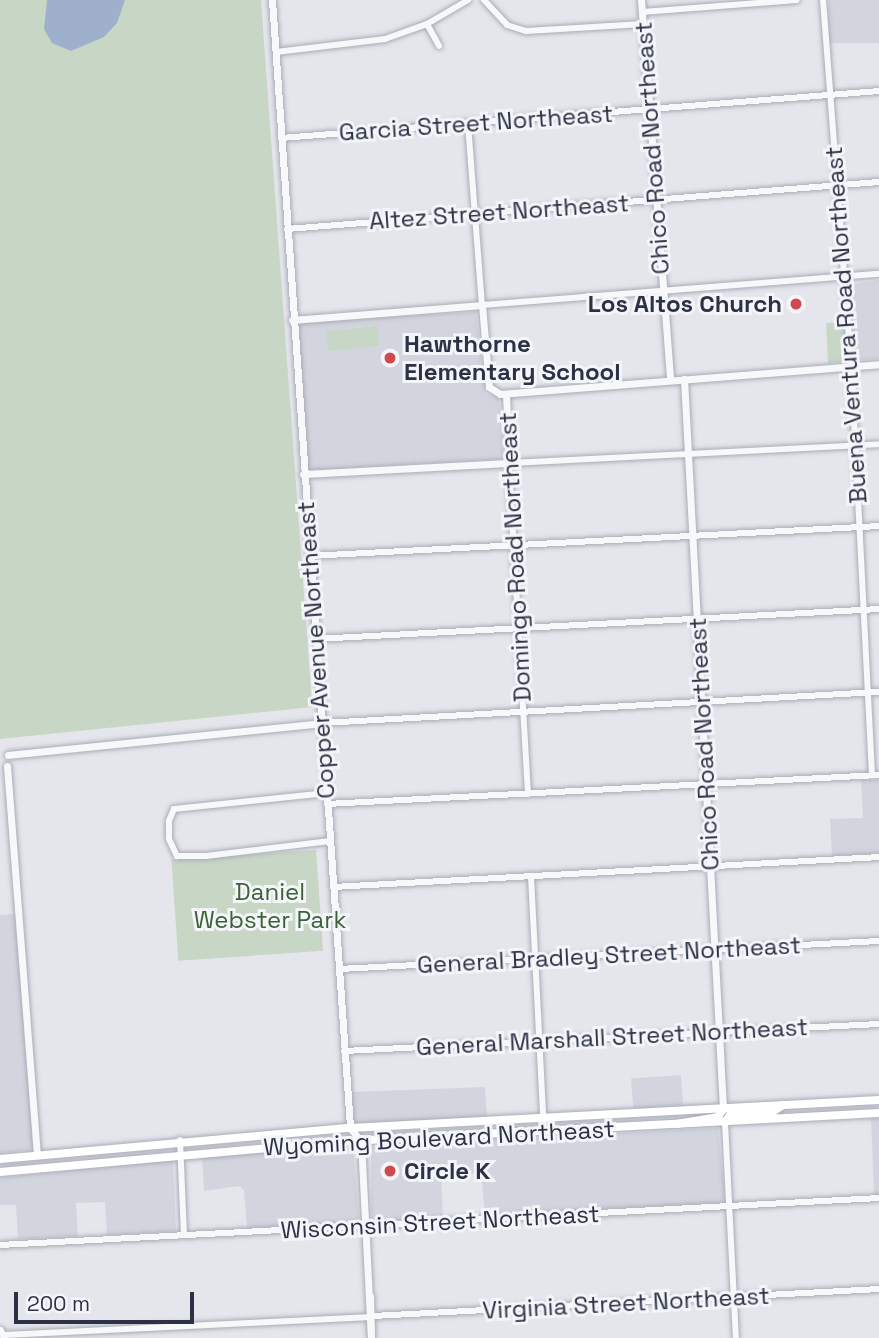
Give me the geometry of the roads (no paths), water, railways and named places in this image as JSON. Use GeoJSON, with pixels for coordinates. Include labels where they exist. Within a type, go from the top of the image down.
{"type":"FeatureCollection","features":[{"type":"Feature","properties":{"kind":"main road","name":"Wyoming Boulevard Northeast"},"geometry":{"type":"LineString","coordinates":[[0,1159],[180,1140],[350,1128],[879,1100]]}},
{"type":"Feature","properties":{"kind":"main road"},"geometry":{"type":"LineString","coordinates":[[725,1123],[730,1115],[774,1111],[783,1105]]}},
{"type":"Feature","properties":{"kind":"main road"},"geometry":{"type":"LineString","coordinates":[[675,1125],[688,1119],[718,1116],[723,1109]]}},
{"type":"Feature","properties":{"kind":"main road","name":"Wyoming Boulevard Northeast"},"geometry":{"type":"LineString","coordinates":[[0,1172],[180,1154],[361,1141],[879,1113]]}},
{"type":"Feature","properties":{"kind":"street","name":"Copper Avenue Northeast"},"geometry":{"type":"LineString","coordinates":[[272,0],[292,320],[350,1128]]}},
{"type":"Feature","properties":{"kind":"street"},"geometry":{"type":"LineString","coordinates":[[276,52],[361,45],[427,24],[468,0]]}},
{"type":"Feature","properties":{"kind":"street"},"geometry":{"type":"LineString","coordinates":[[484,0],[507,25],[526,31],[643,24]]}},
{"type":"Feature","properties":{"kind":"street","name":"Chico Road Northeast"},"geometry":{"type":"LineString","coordinates":[[641,0],[670,380]]}},
{"type":"Feature","properties":{"kind":"street"},"geometry":{"type":"LineString","coordinates":[[642,12],[797,0]]}},
{"type":"Feature","properties":{"kind":"street","name":"Buena Ventura Road Northeast"},"geometry":{"type":"LineString","coordinates":[[823,0],[851,367],[867,693],[876,775]]}},
{"type":"Feature","properties":{"kind":"street"},"geometry":{"type":"LineString","coordinates":[[427,24],[439,46]]}},
{"type":"Feature","properties":{"kind":"street","name":"Garcia Street Northeast"},"geometry":{"type":"LineString","coordinates":[[281,138],[879,91]]}},
{"type":"Feature","properties":{"kind":"street","name":"Domingo Road Northeast"},"geometry":{"type":"LineString","coordinates":[[468,124],[489,387],[494,393],[506,394],[528,794]]}},
{"type":"Feature","properties":{"kind":"street","name":"Altez Street Northeast"},"geometry":{"type":"LineString","coordinates":[[287,229],[879,182]]}},
{"type":"Feature","properties":{"kind":"street"},"geometry":{"type":"LineString","coordinates":[[292,320],[879,274]]}},
{"type":"Feature","properties":{"kind":"street"},"geometry":{"type":"LineString","coordinates":[[506,394],[879,365]]}},
{"type":"Feature","properties":{"kind":"street","name":"Chico Road Northeast"},"geometry":{"type":"LineString","coordinates":[[684,379],[723,1109]]}},
{"type":"Feature","properties":{"kind":"street"},"geometry":{"type":"LineString","coordinates":[[303,474],[879,444]]}},
{"type":"Feature","properties":{"kind":"street"},"geometry":{"type":"LineString","coordinates":[[309,556],[879,526]]}},
{"type":"Feature","properties":{"kind":"street"},"geometry":{"type":"LineString","coordinates":[[315,639],[879,609]]}},
{"type":"Feature","properties":{"kind":"street"},"geometry":{"type":"LineString","coordinates":[[8,755],[321,723],[879,692]]}},
{"type":"Feature","properties":{"kind":"street"},"geometry":{"type":"LineString","coordinates":[[7,766],[37,1154]]}},
{"type":"Feature","properties":{"kind":"street"},"geometry":{"type":"LineString","coordinates":[[327,804],[876,775]]}},
{"type":"Feature","properties":{"kind":"street"},"geometry":{"type":"LineString","coordinates":[[327,793],[174,809],[169,839],[177,856],[205,856],[330,841]]}},
{"type":"Feature","properties":{"kind":"street"},"geometry":{"type":"LineString","coordinates":[[333,887],[879,857]]}},
{"type":"Feature","properties":{"kind":"street"},"geometry":{"type":"LineString","coordinates":[[531,876],[544,1131]]}},
{"type":"Feature","properties":{"kind":"street","name":"General Bradley Street Northeast"},"geometry":{"type":"LineString","coordinates":[[339,969],[879,941]]}},
{"type":"Feature","properties":{"kind":"street","name":"General Marshall Street Northeast"},"geometry":{"type":"LineString","coordinates":[[344,1051],[879,1024]]}},
{"type":"Feature","properties":{"kind":"street"},"geometry":{"type":"LineString","coordinates":[[725,1123],[736,1338]]}},
{"type":"Feature","properties":{"kind":"street"},"geometry":{"type":"LineString","coordinates":[[350,1128],[361,1141],[371,1338]]}},
{"type":"Feature","properties":{"kind":"street"},"geometry":{"type":"LineString","coordinates":[[180,1140],[184,1235]]}},
{"type":"Feature","properties":{"kind":"street","name":"Wisconsin Street Northeast"},"geometry":{"type":"LineString","coordinates":[[0,1245],[879,1198]]}},
{"type":"Feature","properties":{"kind":"street","name":"Virginia Street Northeast"},"geometry":{"type":"LineString","coordinates":[[3,1335],[879,1289]]}},
{"type":"Feature","properties":{"kind":"water"},"geometry":{"type":"Polygon","coordinates":[[[47,0],[125,0],[117,23],[104,37],[71,51],[52,43],[44,29],[47,0]]]}},
{"type":"Feature","properties":{"kind":"place","name":"Los Altos Church"},"geometry":{"type":"Point","coordinates":[796,304]}},
{"type":"Feature","properties":{"kind":"place","name":"Hawthorne Elementary School"},"geometry":{"type":"Point","coordinates":[390,358]}},
{"type":"Feature","properties":{"kind":"place","name":"Circle K"},"geometry":{"type":"Point","coordinates":[390,1171]}},
{"type":"Feature","properties":{"kind":"park label","name":"Daniel Webster Park"},"geometry":{"type":"Point","coordinates":[270,906]}}]}
